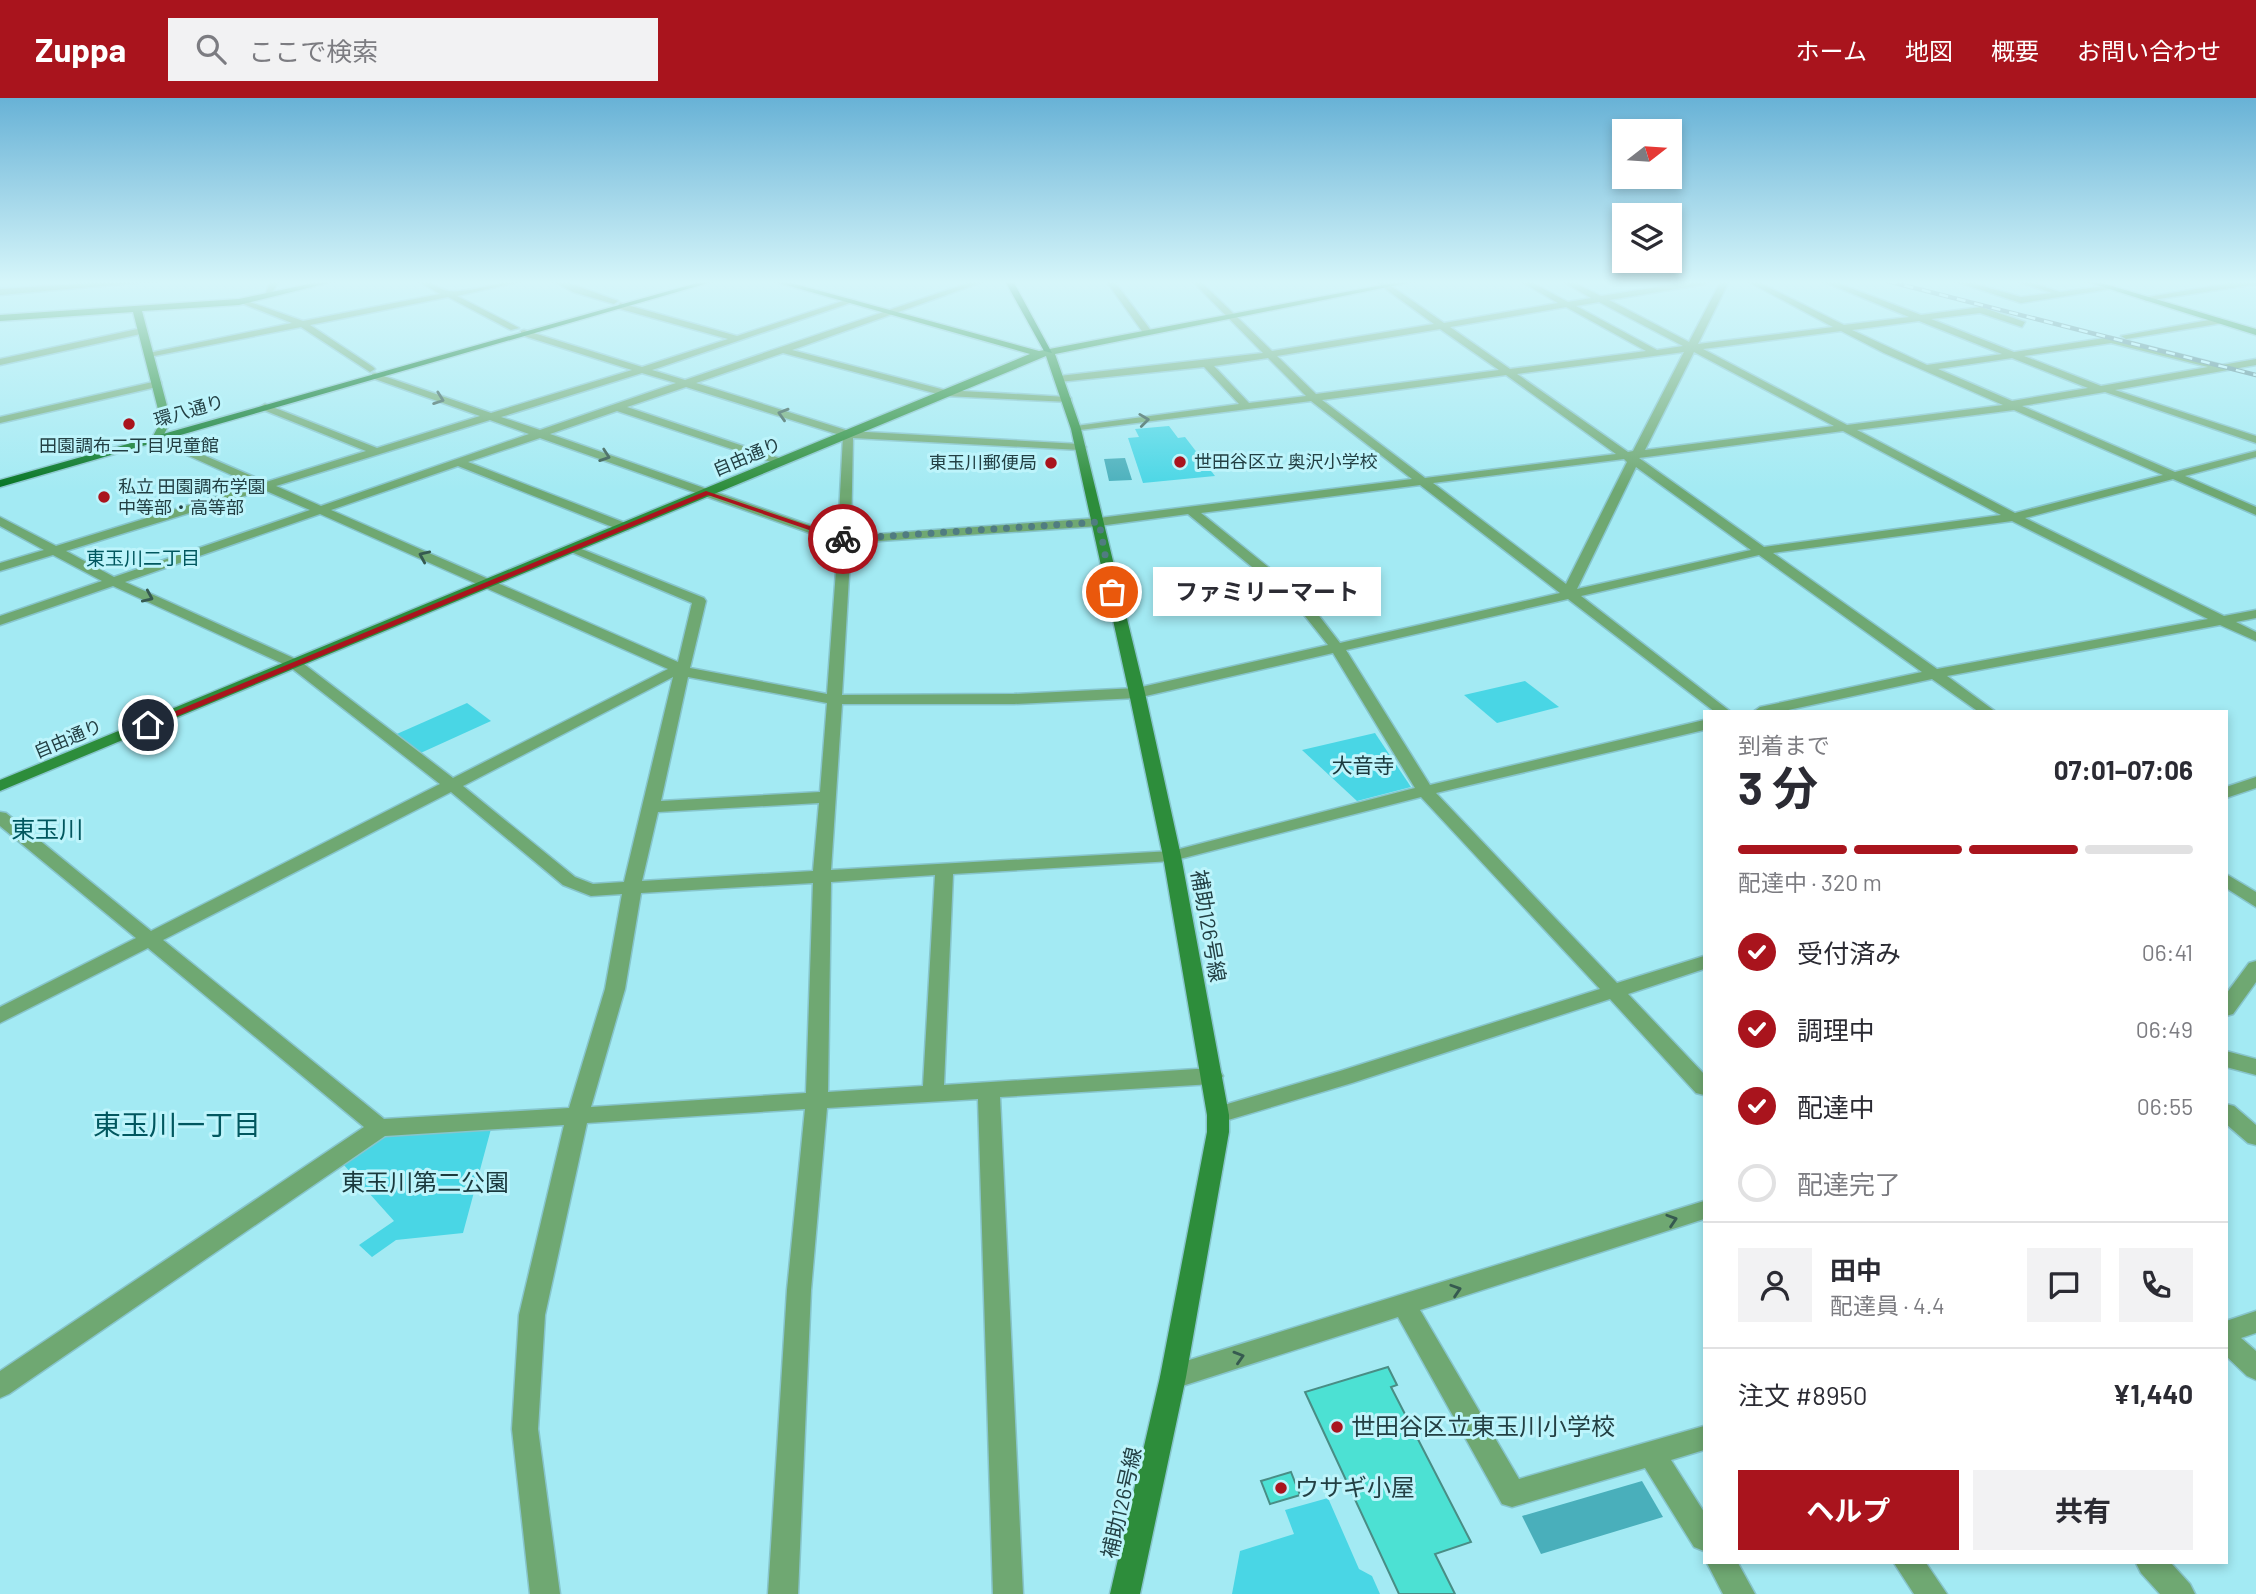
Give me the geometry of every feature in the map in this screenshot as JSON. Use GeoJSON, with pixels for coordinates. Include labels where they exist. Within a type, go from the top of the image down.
{"type":"FeatureCollection","features":[{"type":"Feature","properties":{"kind":"main road","name":"環八通り"},"geometry":{"type":"LineString","coordinates":[[0,474],[265,407],[441,351]]}},
{"type":"Feature","properties":{"kind":"main road","name":"環八通り"},"geometry":{"type":"LineString","coordinates":[[0,484],[159,433],[455,351]]}},
{"type":"Feature","properties":{"kind":"street"},"geometry":{"type":"LineString","coordinates":[[0,362],[51,351]]}},
{"type":"Feature","properties":{"kind":"street"},"geometry":{"type":"LineString","coordinates":[[148,351],[166,421],[159,433],[264,486],[690,673],[834,700],[1014,699],[1137,693],[1762,551],[2014,517],[2256,454]]}},
{"type":"Feature","properties":{"kind":"street"},"geometry":{"type":"LineString","coordinates":[[149,354],[165,351]]}},
{"type":"Feature","properties":{"kind":"street"},"geometry":{"type":"LineString","coordinates":[[342,351],[373,372],[491,417],[842,540],[1099,522],[1188,509],[1634,457],[2010,406],[2256,362]]}},
{"type":"Feature","properties":{"kind":"street"},"geometry":{"type":"LineString","coordinates":[[581,351],[848,434],[1078,438],[1247,407],[1663,351]]}},
{"type":"Feature","properties":{"kind":"street"},"geometry":{"type":"LineString","coordinates":[[0,567],[703,351]]}},
{"type":"Feature","properties":{"kind":"street"},"geometry":{"type":"LineString","coordinates":[[0,621],[781,351]]}},
{"type":"Feature","properties":{"kind":"street"},"geometry":{"type":"LineString","coordinates":[[786,351],[946,393],[1068,400]]}},
{"type":"Feature","properties":{"kind":"street"},"geometry":{"type":"LineString","coordinates":[[1036,351],[1044,353]]}},
{"type":"Feature","properties":{"kind":"street","name":"自由通り"},"geometry":{"type":"LineString","coordinates":[[0,786],[946,393],[1055,351]]}},
{"type":"Feature","properties":{"kind":"street"},"geometry":{"type":"LineString","coordinates":[[1266,351],[1313,398],[1567,595],[1721,710]]}},
{"type":"Feature","properties":{"kind":"street"},"geometry":{"type":"LineString","coordinates":[[1059,379],[1208,365],[1293,351]]}},
{"type":"Feature","properties":{"kind":"street"},"geometry":{"type":"LineString","coordinates":[[1481,351],[1634,457],[1986,710]]}},
{"type":"Feature","properties":{"kind":"street"},"geometry":{"type":"LineString","coordinates":[[1567,595],[1634,457],[1690,351]]}},
{"type":"Feature","properties":{"kind":"street"},"geometry":{"type":"LineString","coordinates":[[1699,351],[2014,517],[2256,637]]}},
{"type":"Feature","properties":{"kind":"street"},"geometry":{"type":"LineString","coordinates":[[1892,351],[2010,406],[2256,511]]}},
{"type":"Feature","properties":{"kind":"street"},"geometry":{"type":"LineString","coordinates":[[2002,351],[2104,390],[2256,440]]}},
{"type":"Feature","properties":{"kind":"street"},"geometry":{"type":"LineString","coordinates":[[1927,368],[2040,351]]}},
{"type":"Feature","properties":{"kind":"street"},"geometry":{"type":"LineString","coordinates":[[2154,351],[2222,368]]}},
{"type":"Feature","properties":{"kind":"street"},"geometry":{"type":"LineString","coordinates":[[2183,351],[2239,366]]}},
{"type":"Feature","properties":{"kind":"street","name":"補助126号線"},"geometry":{"type":"LineString","coordinates":[[1044,353],[1068,400],[1099,522],[1115,607],[1137,693],[1172,856],[1218,1115],[1219,1132],[1173,1377],[1125,1594]]}},
{"type":"Feature","properties":{"kind":"street"},"geometry":{"type":"LineString","coordinates":[[1208,365],[1247,407]]}},
{"type":"Feature","properties":{"kind":"street"},"geometry":{"type":"LineString","coordinates":[[0,420],[157,384]]}},
{"type":"Feature","properties":{"kind":"street"},"geometry":{"type":"LineString","coordinates":[[265,407],[375,452]]}},
{"type":"Feature","properties":{"kind":"street"},"geometry":{"type":"LineString","coordinates":[[616,407],[782,462]]}},
{"type":"Feature","properties":{"kind":"street"},"geometry":{"type":"LineString","coordinates":[[783,1594],[799,1290],[817,1103],[822,876],[843,579],[842,540],[848,434]]}},
{"type":"Feature","properties":{"kind":"street"},"geometry":{"type":"LineString","coordinates":[[457,462],[624,527]]}},
{"type":"Feature","properties":{"kind":"street"},"geometry":{"type":"LineString","coordinates":[[1188,509],[1298,598],[1336,647],[1425,791],[1703,1086]]}},
{"type":"Feature","properties":{"kind":"street"},"geometry":{"type":"LineString","coordinates":[[0,521],[113,581],[295,664],[452,785],[569,881],[591,890],[1172,856],[1425,791],[1703,725]]}},
{"type":"Feature","properties":{"kind":"street"},"geometry":{"type":"LineString","coordinates":[[0,1016],[680,668],[686,662],[698,601],[570,549]]}},
{"type":"Feature","properties":{"kind":"street"},"geometry":{"type":"LineString","coordinates":[[1769,710],[1935,674],[2256,614]]}},
{"type":"Feature","properties":{"kind":"street"},"geometry":{"type":"LineString","coordinates":[[545,1594],[525,1429],[531,1328],[536,1294],[577,1118],[615,989],[649,807],[681,680],[680,668]]}},
{"type":"Feature","properties":{"kind":"street"},"geometry":{"type":"LineString","coordinates":[[2228,792],[2256,782]]}},
{"type":"Feature","properties":{"kind":"street"},"geometry":{"type":"LineString","coordinates":[[649,807],[828,797]]}},
{"type":"Feature","properties":{"kind":"street"},"geometry":{"type":"LineString","coordinates":[[0,817],[380,1128]]}},
{"type":"Feature","properties":{"kind":"street"},"geometry":{"type":"LineString","coordinates":[[933,1095],[944,868]]}},
{"type":"Feature","properties":{"kind":"street"},"geometry":{"type":"LineString","coordinates":[[2228,881],[2256,901]]}},
{"type":"Feature","properties":{"kind":"street"},"geometry":{"type":"LineString","coordinates":[[1218,1115],[1344,1078],[1703,962]]}},
{"type":"Feature","properties":{"kind":"street"},"geometry":{"type":"LineString","coordinates":[[2228,1006],[2256,968]]}},
{"type":"Feature","properties":{"kind":"street"},"geometry":{"type":"LineString","coordinates":[[2228,1060],[2256,1067]]}},
{"type":"Feature","properties":{"kind":"street"},"geometry":{"type":"LineString","coordinates":[[0,1386],[380,1128],[817,1103],[1212,1076]]}},
{"type":"Feature","properties":{"kind":"street"},"geometry":{"type":"LineString","coordinates":[[989,1091],[1008,1594]]}},
{"type":"Feature","properties":{"kind":"street"},"geometry":{"type":"LineString","coordinates":[[2228,1114],[2256,1137]]}},
{"type":"Feature","properties":{"kind":"street"},"geometry":{"type":"LineString","coordinates":[[1173,1377],[1703,1210]]}},
{"type":"Feature","properties":{"kind":"street"},"geometry":{"type":"LineString","coordinates":[[1405,1306],[1512,1494],[1703,1438]]}},
{"type":"Feature","properties":{"kind":"street"},"geometry":{"type":"LineString","coordinates":[[2228,1331],[2256,1322]]}},
{"type":"Feature","properties":{"kind":"street"},"geometry":{"type":"LineString","coordinates":[[2228,1342],[2256,1368]]}},
{"type":"Feature","properties":{"kind":"street"},"geometry":{"type":"LineString","coordinates":[[1651,1454],[1703,1535]]}},
{"type":"Feature","properties":{"kind":"street"},"geometry":{"type":"LineString","coordinates":[[1722,1564],[1740,1594]]}},
{"type":"Feature","properties":{"kind":"street"},"geometry":{"type":"LineString","coordinates":[[1910,1564],[1932,1594]]}},
{"type":"Feature","properties":{"kind":"street"},"geometry":{"type":"LineString","coordinates":[[2152,1564],[2180,1594]]}},
{"type":"Feature","properties":{"kind":"green space"},"geometry":{"type":"Polygon","coordinates":[[[1169,426],[1178,438],[1185,437],[1215,476],[1143,483],[1128,438],[1139,437],[1135,429],[1169,426]]]}},
{"type":"Feature","properties":{"kind":"green space"},"geometry":{"type":"Polygon","coordinates":[[[1525,681],[1559,707],[1497,723],[1464,695],[1525,681]]]}},
{"type":"Feature","properties":{"kind":"green space"},"geometry":{"type":"Polygon","coordinates":[[[467,703],[491,721],[414,756],[390,737],[467,703]]]}},
{"type":"Feature","properties":{"kind":"green space","name":"大音寺"},"geometry":{"type":"Polygon","coordinates":[[[1375,733],[1411,787],[1357,801],[1302,750],[1375,733]]]}},
{"type":"Feature","properties":{"kind":"green space","name":"東玉川第二公園"},"geometry":{"type":"Polygon","coordinates":[[[491,1129],[463,1233],[396,1240],[372,1257],[359,1245],[394,1221],[343,1164],[386,1135],[491,1129]]]}},
{"type":"Feature","properties":{"kind":"green space"},"geometry":{"type":"Polygon","coordinates":[[[1328,1498],[1359,1569],[1372,1576],[1380,1594],[1232,1594],[1240,1551],[1294,1534],[1285,1510],[1328,1498]]]}},
{"type":"Feature","properties":{"kind":"shaded area"},"geometry":{"type":"Polygon","coordinates":[[[1125,458],[1132,480],[1109,481],[1104,459],[1125,458]]]}},
{"type":"Feature","properties":{"kind":"shaded area"},"geometry":{"type":"Polygon","coordinates":[[[1642,1481],[1663,1517],[1541,1554],[1522,1516],[1642,1481]]]}},
{"type":"Feature","properties":{"kind":"building","name":"世田谷区立東玉川小学校"},"geometry":{"type":"Polygon","coordinates":[[[1388,1367],[1397,1385],[1391,1387],[1471,1542],[1435,1554],[1455,1594],[1399,1594],[1305,1392],[1388,1367]]]}},
{"type":"Feature","properties":{"kind":"building","name":"ウサギ小屋"},"geometry":{"type":"Polygon","coordinates":[[[1291,1472],[1300,1495],[1270,1504],[1261,1481],[1291,1472]]]}},
{"type":"Feature","properties":{"kind":"railway"},"geometry":{"type":"LineString","coordinates":[[2161,351],[2256,375]]}},
{"type":"Feature","properties":{"kind":"way so far"},"geometry":{"type":"LineString","coordinates":[[843,539],[1099,522],[1112,592]]}},
{"type":"Feature","properties":{"kind":"place","name":"田園調布二丁目児童館"},"geometry":{"type":"Point","coordinates":[129,424]}},
{"type":"Feature","properties":{"kind":"place","name":"世田谷区立 奥沢小学校"},"geometry":{"type":"Point","coordinates":[1180,462]}},
{"type":"Feature","properties":{"kind":"place","name":"東玉川郵便局"},"geometry":{"type":"Point","coordinates":[1051,463]}},
{"type":"Feature","properties":{"kind":"place","name":"私立 田園調布学園 中等部・高等部"},"geometry":{"type":"Point","coordinates":[104,497]}},
{"type":"Feature","properties":{"kind":"place","name":"ファミリーマート"},"geometry":{"type":"Point","coordinates":[1112,592]}},
{"type":"Feature","properties":{"kind":"place","name":"世田谷区立東玉川小学校"},"geometry":{"type":"Point","coordinates":[1337,1427]}},
{"type":"Feature","properties":{"kind":"place","name":"ウサギ小屋"},"geometry":{"type":"Point","coordinates":[1281,1488]}},
{"type":"Feature","properties":{"kind":"district","name":"東玉川二丁目"},"geometry":{"type":"Point","coordinates":[143,558]}},
{"type":"Feature","properties":{"kind":"district","name":"東玉川"},"geometry":{"type":"Point","coordinates":[47,830]}},
{"type":"Feature","properties":{"kind":"district","name":"東玉川一丁目"},"geometry":{"type":"Point","coordinates":[177,1125]}},
{"type":"Feature","properties":{"kind":"route"},"geometry":{"type":"LineString","coordinates":[[148,725],[708,492],[843,539]]}}]}
